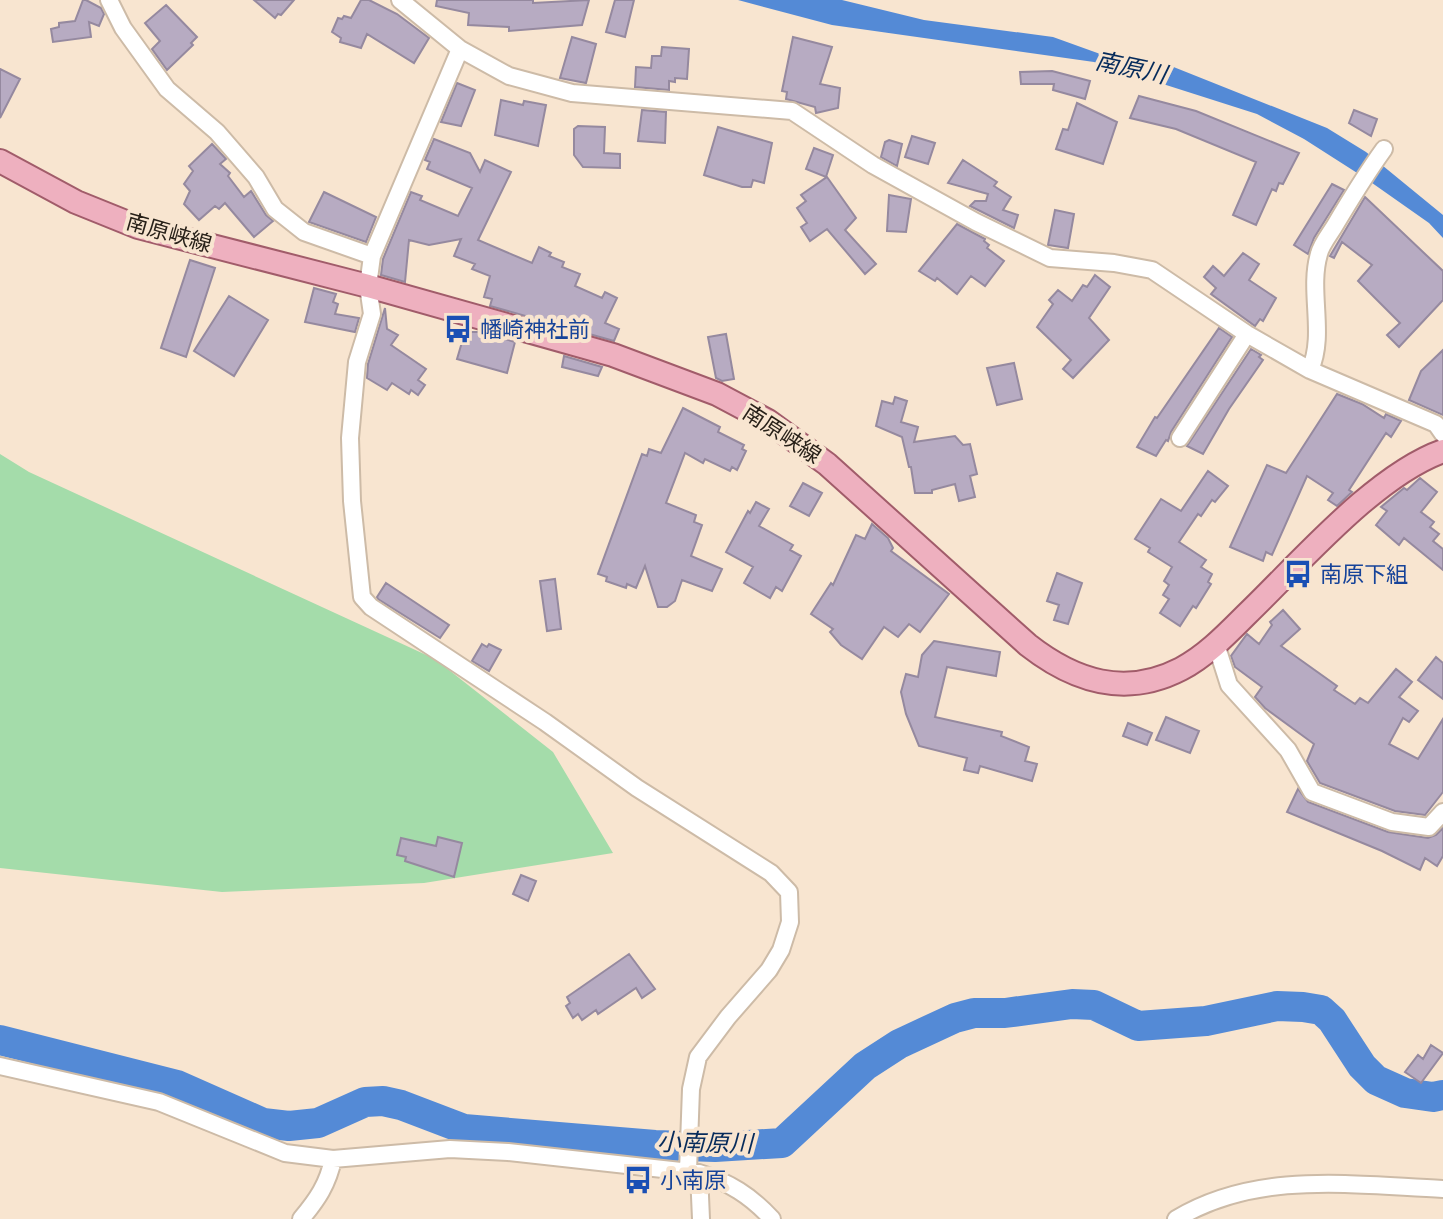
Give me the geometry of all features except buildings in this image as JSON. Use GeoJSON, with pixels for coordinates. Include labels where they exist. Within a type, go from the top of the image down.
{"type":"FeatureCollection","features":[{"type":"Feature","properties":{"kind":"main road","name":"南原峡線"},"geometry":{"type":"LineString","coordinates":[[0,161],[76,202],[138,227],[368,286],[627,359],[717,394],[768,421],[827,464],[1028,645],[1054,665],[1084,679],[1114,684],[1149,680],[1181,669],[1216,644],[1369,496],[1427,456],[1443,451]]}},
{"type":"Feature","properties":{"kind":"street"},"geometry":{"type":"LineString","coordinates":[[109,0],[123,28],[167,89],[217,132],[256,177],[275,209],[304,232],[372,256]]}},
{"type":"Feature","properties":{"kind":"street"},"geometry":{"type":"LineString","coordinates":[[400,0],[460,49],[509,76],[572,93],[792,111],[873,165],[976,222],[1050,258],[1114,263],[1152,270],[1247,334],[1310,370],[1436,424],[1443,434]]}},
{"type":"Feature","properties":{"kind":"street"},"geometry":{"type":"LineString","coordinates":[[424,21],[426,0]]}},
{"type":"Feature","properties":{"kind":"street"},"geometry":{"type":"LineString","coordinates":[[460,49],[372,256],[368,286],[372,314],[357,362],[350,438],[352,501],[362,597],[371,607],[545,722],[637,788],[771,873],[789,892],[790,922],[776,959],[698,1057],[691,1089],[689,1132],[701,1219]]}},
{"type":"Feature","properties":{"kind":"street"},"geometry":{"type":"LineString","coordinates":[[1310,370],[1314,361],[1317,328],[1315,295],[1319,252],[1384,149]]}},
{"type":"Feature","properties":{"kind":"street"},"geometry":{"type":"LineString","coordinates":[[1180,438],[1247,334]]}},
{"type":"Feature","properties":{"kind":"street"},"geometry":{"type":"LineString","coordinates":[[1216,644],[1229,685],[1288,750],[1312,792],[1392,822],[1429,827],[1443,812]]}},
{"type":"Feature","properties":{"kind":"street"},"geometry":{"type":"LineString","coordinates":[[0,1066],[159,1102],[285,1153],[333,1159],[450,1149],[692,1167],[725,1181],[760,1206],[772,1219]]}},
{"type":"Feature","properties":{"kind":"street"},"geometry":{"type":"LineString","coordinates":[[301,1219],[329,1178],[333,1159]]}},
{"type":"Feature","properties":{"kind":"street"},"geometry":{"type":"LineString","coordinates":[[1176,1219],[1196,1207],[1238,1192],[1287,1184],[1443,1189]]}},
{"type":"Feature","properties":{"kind":"green space"},"geometry":{"type":"Polygon","coordinates":[[[0,454],[29,472],[435,659],[553,752],[613,853],[424,883],[222,892],[0,868],[0,454]]]}},
{"type":"Feature","properties":{"kind":"water","name":"南原川"},"geometry":{"type":"Polygon","coordinates":[[[738,0],[842,0],[924,20],[1053,37],[1103,55],[1156,60],[1327,128],[1366,152],[1443,215],[1443,238],[1429,223],[1365,178],[1304,139],[1257,114],[1094,62],[832,25],[738,0]]]}},
{"type":"Feature","properties":{"kind":"waterway","name":"小南原川"},"geometry":{"type":"LineString","coordinates":[[0,1040],[177,1085],[263,1123],[289,1126],[318,1123],[365,1102],[383,1101],[464,1129],[715,1147],[782,1143],[865,1066],[899,1044],[955,1018],[974,1013],[1005,1013],[1072,1004],[1094,1005],[1138,1026],[1206,1021],[1277,1006],[1321,1010],[1332,1020],[1362,1066],[1376,1080],[1405,1093],[1433,1097],[1443,1095]]}},
{"type":"Feature","properties":{"kind":"place","name":"幡崎神社前"},"geometry":{"type":"Point","coordinates":[458,329]}},
{"type":"Feature","properties":{"kind":"place","name":"南原下組"},"geometry":{"type":"Point","coordinates":[1298,574]}},
{"type":"Feature","properties":{"kind":"place","name":"小南原"},"geometry":{"type":"Point","coordinates":[638,1180]}}]}
